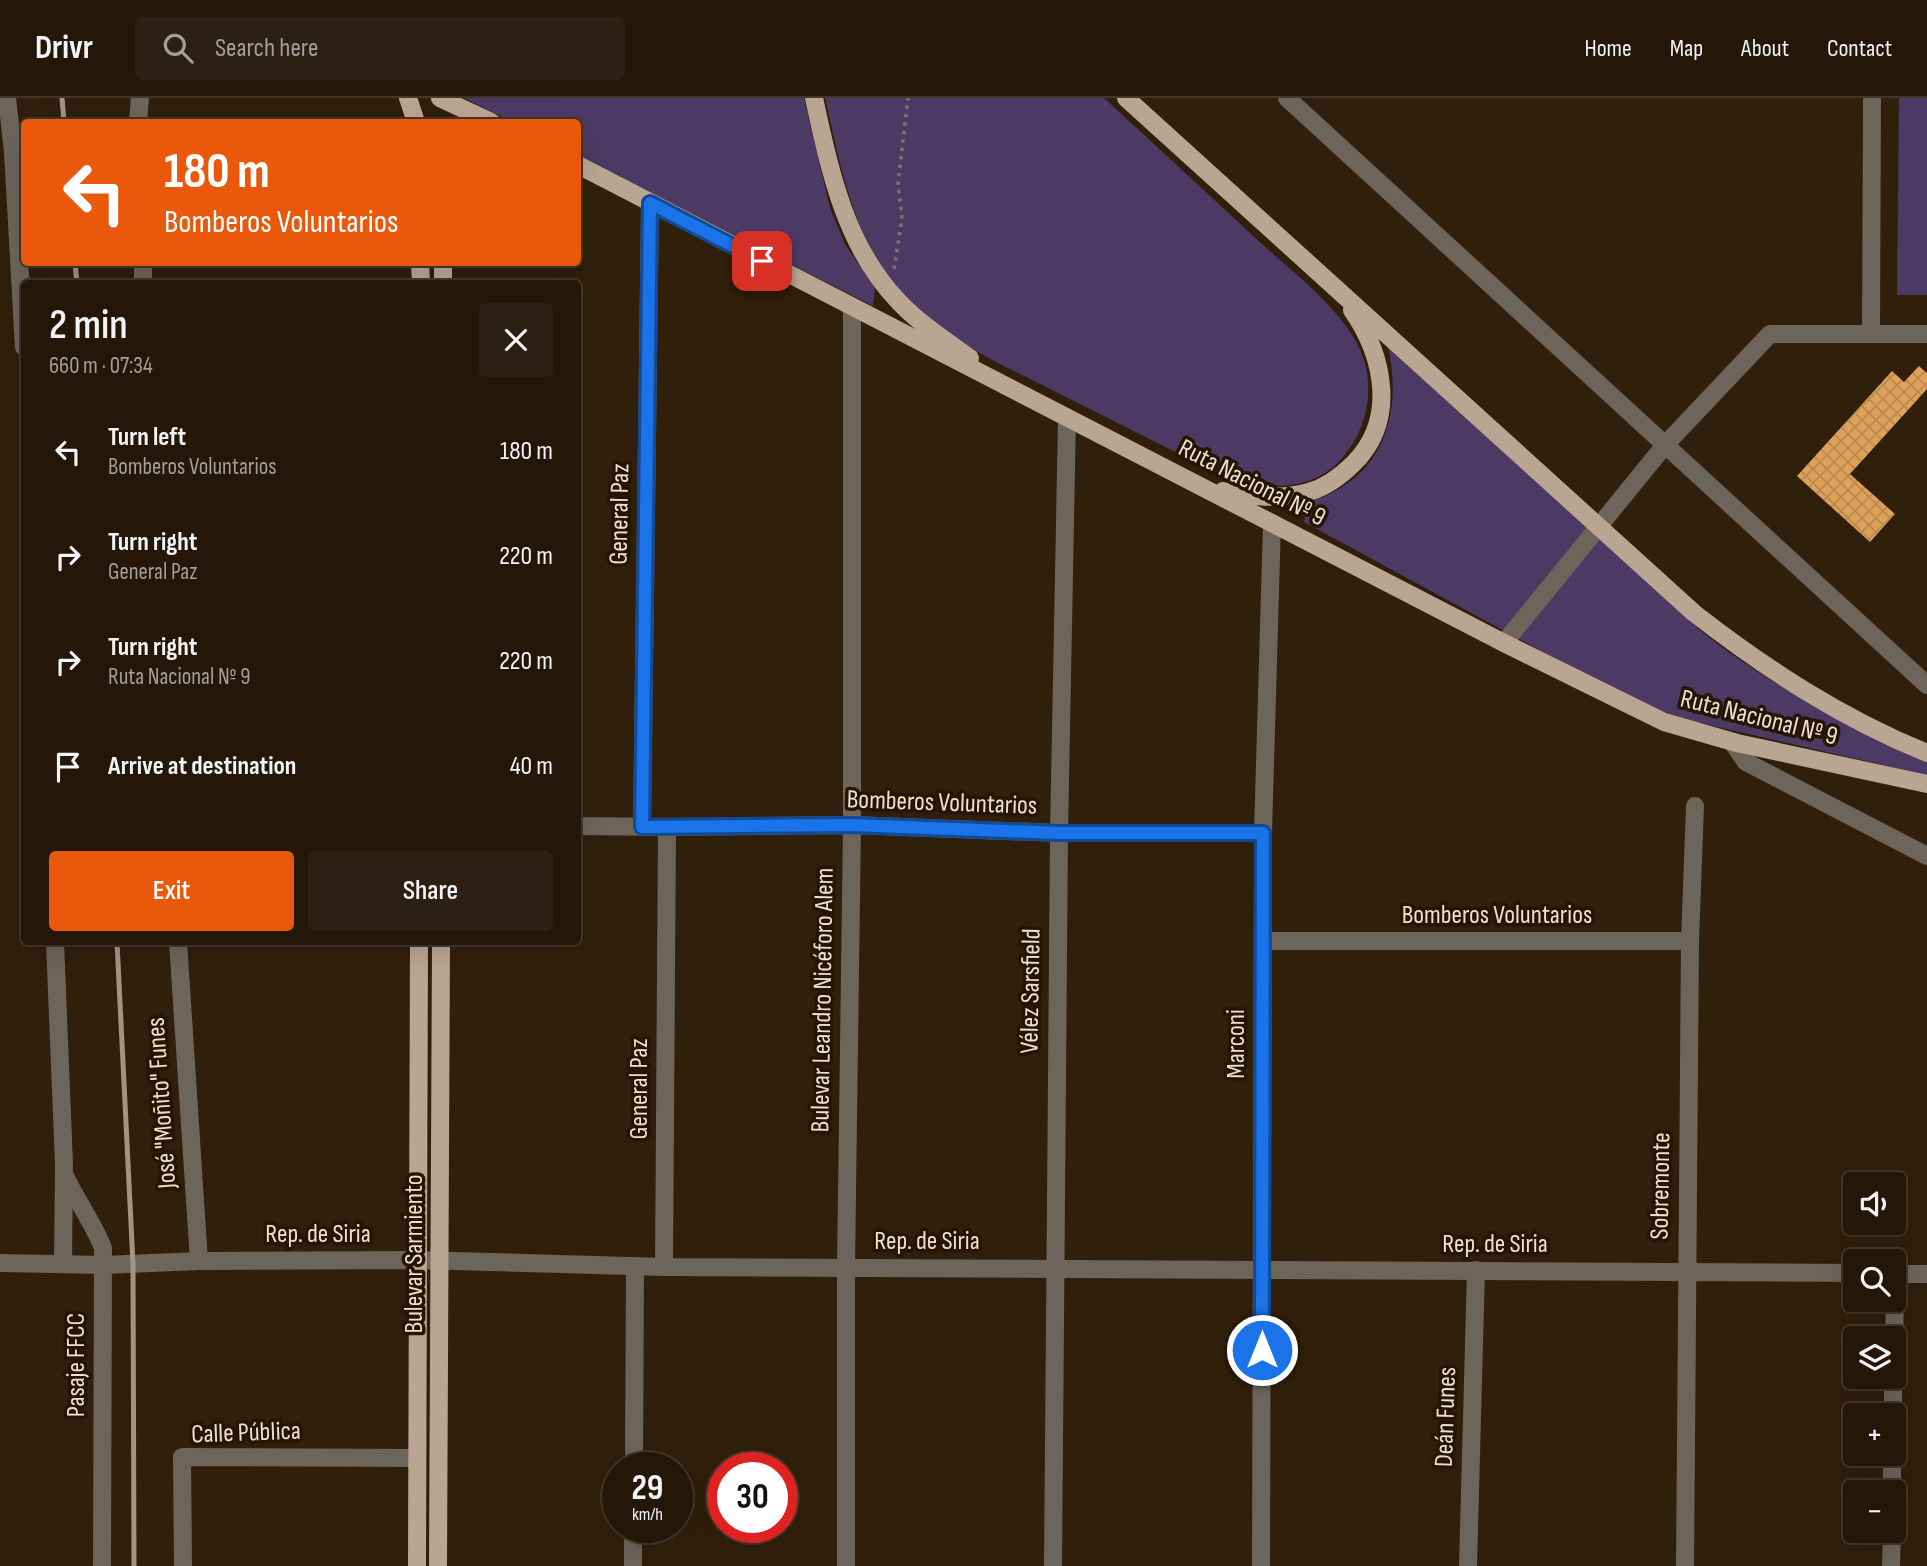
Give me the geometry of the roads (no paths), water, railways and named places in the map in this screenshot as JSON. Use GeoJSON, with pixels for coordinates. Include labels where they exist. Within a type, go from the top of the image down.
{"type":"FeatureCollection","features":[{"type":"Feature","properties":{"kind":"main road"},"geometry":{"type":"LineString","coordinates":[[408,98],[415,119]]}},
{"type":"Feature","properties":{"kind":"main road"},"geometry":{"type":"LineString","coordinates":[[440,98],[485,119]]}},
{"type":"Feature","properties":{"kind":"main road"},"geometry":{"type":"LineString","coordinates":[[814,98],[841,205],[856,240],[888,289],[943,339],[1027,398]]}},
{"type":"Feature","properties":{"kind":"main road","name":"Ruta Nacional Nº 9"},"geometry":{"type":"LineString","coordinates":[[1126,98],[1693,612],[1742,651],[1829,706],[1927,752]]}},
{"type":"Feature","properties":{"kind":"main road","name":"Ruta Nacional Nº 9"},"geometry":{"type":"LineString","coordinates":[[581,167],[1504,643],[1664,722],[1732,742],[1927,784]]}},
{"type":"Feature","properties":{"kind":"main road"},"geometry":{"type":"LineString","coordinates":[[1203,487],[1275,498],[1310,492],[1336,478],[1359,458],[1366,447],[1378,421],[1382,397],[1377,358],[1364,327],[1330,282]]}},
{"type":"Feature","properties":{"kind":"main road","name":"Bulevar Sarmiento"},"geometry":{"type":"LineString","coordinates":[[417,1566],[419,945]]}},
{"type":"Feature","properties":{"kind":"main road","name":"Bulevar Sarmiento"},"geometry":{"type":"LineString","coordinates":[[438,1566],[441,945]]}},
{"type":"Feature","properties":{"kind":"street"},"geometry":{"type":"LineString","coordinates":[[7,98],[13,152],[21,294]]}},
{"type":"Feature","properties":{"kind":"street"},"geometry":{"type":"LineString","coordinates":[[138,119],[140,98]]}},
{"type":"Feature","properties":{"kind":"street"},"geometry":{"type":"LineString","coordinates":[[1287,98],[1927,685]]}},
{"type":"Feature","properties":{"kind":"street"},"geometry":{"type":"LineString","coordinates":[[1871,334],[1872,98]]}},
{"type":"Feature","properties":{"kind":"street","name":"General Paz"},"geometry":{"type":"LineString","coordinates":[[642,827],[650,203]]}},
{"type":"Feature","properties":{"kind":"street","name":"Bulevar Leandro Nicéforo Alem"},"geometry":{"type":"LineString","coordinates":[[846,1566],[846,1268],[852,825],[852,308]]}},
{"type":"Feature","properties":{"kind":"street"},"geometry":{"type":"LineString","coordinates":[[1504,643],[1665,445],[1770,334],[1927,334]]}},
{"type":"Feature","properties":{"kind":"street","name":"Vélez Sarsfield"},"geometry":{"type":"LineString","coordinates":[[1053,1566],[1059,833],[1067,418]]}},
{"type":"Feature","properties":{"kind":"street","name":"Marconi"},"geometry":{"type":"LineString","coordinates":[[1261,1566],[1263,833],[1272,523]]}},
{"type":"Feature","properties":{"kind":"street"},"geometry":{"type":"LineString","coordinates":[[1732,742],[1746,762],[1927,856]]}},
{"type":"Feature","properties":{"kind":"street","name":"Sobremonte"},"geometry":{"type":"LineString","coordinates":[[1685,1566],[1690,941],[1695,806]]}},
{"type":"Feature","properties":{"kind":"street","name":"Bomberos Voluntarios"},"geometry":{"type":"LineString","coordinates":[[581,826],[852,825],[1059,833],[1263,833]]}},
{"type":"Feature","properties":{"kind":"street","name":"General Paz"},"geometry":{"type":"LineString","coordinates":[[664,1267],[667,827]]}},
{"type":"Feature","properties":{"kind":"street","name":"Bomberos Voluntarios"},"geometry":{"type":"LineString","coordinates":[[1263,941],[1690,941]]}},
{"type":"Feature","properties":{"kind":"street","name":"Pasaje FFCC"},"geometry":{"type":"LineString","coordinates":[[55,945],[64,1174],[64,1264]]}},
{"type":"Feature","properties":{"kind":"street","name":"José \"Moñito\" Funes"},"geometry":{"type":"LineString","coordinates":[[178,945],[199,1261]]}},
{"type":"Feature","properties":{"kind":"street","name":"Pasaje FFCC"},"geometry":{"type":"LineString","coordinates":[[64,1174],[82,1210],[96,1228],[103,1248],[102,1566]]}},
{"type":"Feature","properties":{"kind":"street","name":"Rep. de Siria"},"geometry":{"type":"LineString","coordinates":[[0,1263],[103,1265],[199,1261],[418,1260],[664,1267],[1843,1273]]}},
{"type":"Feature","properties":{"kind":"street"},"geometry":{"type":"LineString","coordinates":[[634,1452],[635,1266]]}},
{"type":"Feature","properties":{"kind":"street","name":"Deán Funes"},"geometry":{"type":"LineString","coordinates":[[1468,1566],[1476,1270]]}},
{"type":"Feature","properties":{"kind":"street"},"geometry":{"type":"LineString","coordinates":[[1906,1274],[1927,1274]]}},
{"type":"Feature","properties":{"kind":"street","name":"Calle Pública"},"geometry":{"type":"LineString","coordinates":[[183,1566],[182,1457],[418,1458]]}},
{"type":"Feature","properties":{"kind":"street"},"geometry":{"type":"LineString","coordinates":[[633,1543],[633,1566]]}},
{"type":"Feature","properties":{"kind":"street"},"geometry":{"type":"LineString","coordinates":[[1891,1566],[1892,1543]]}},
{"type":"Feature","properties":{"kind":"railway"},"geometry":{"type":"LineString","coordinates":[[62,98],[64,119]]}},
{"type":"Feature","properties":{"kind":"railway"},"geometry":{"type":"LineString","coordinates":[[75,266],[77,280]]}},
{"type":"Feature","properties":{"kind":"railway"},"geometry":{"type":"LineString","coordinates":[[117,945],[133,1264],[134,1566]]}}]}
